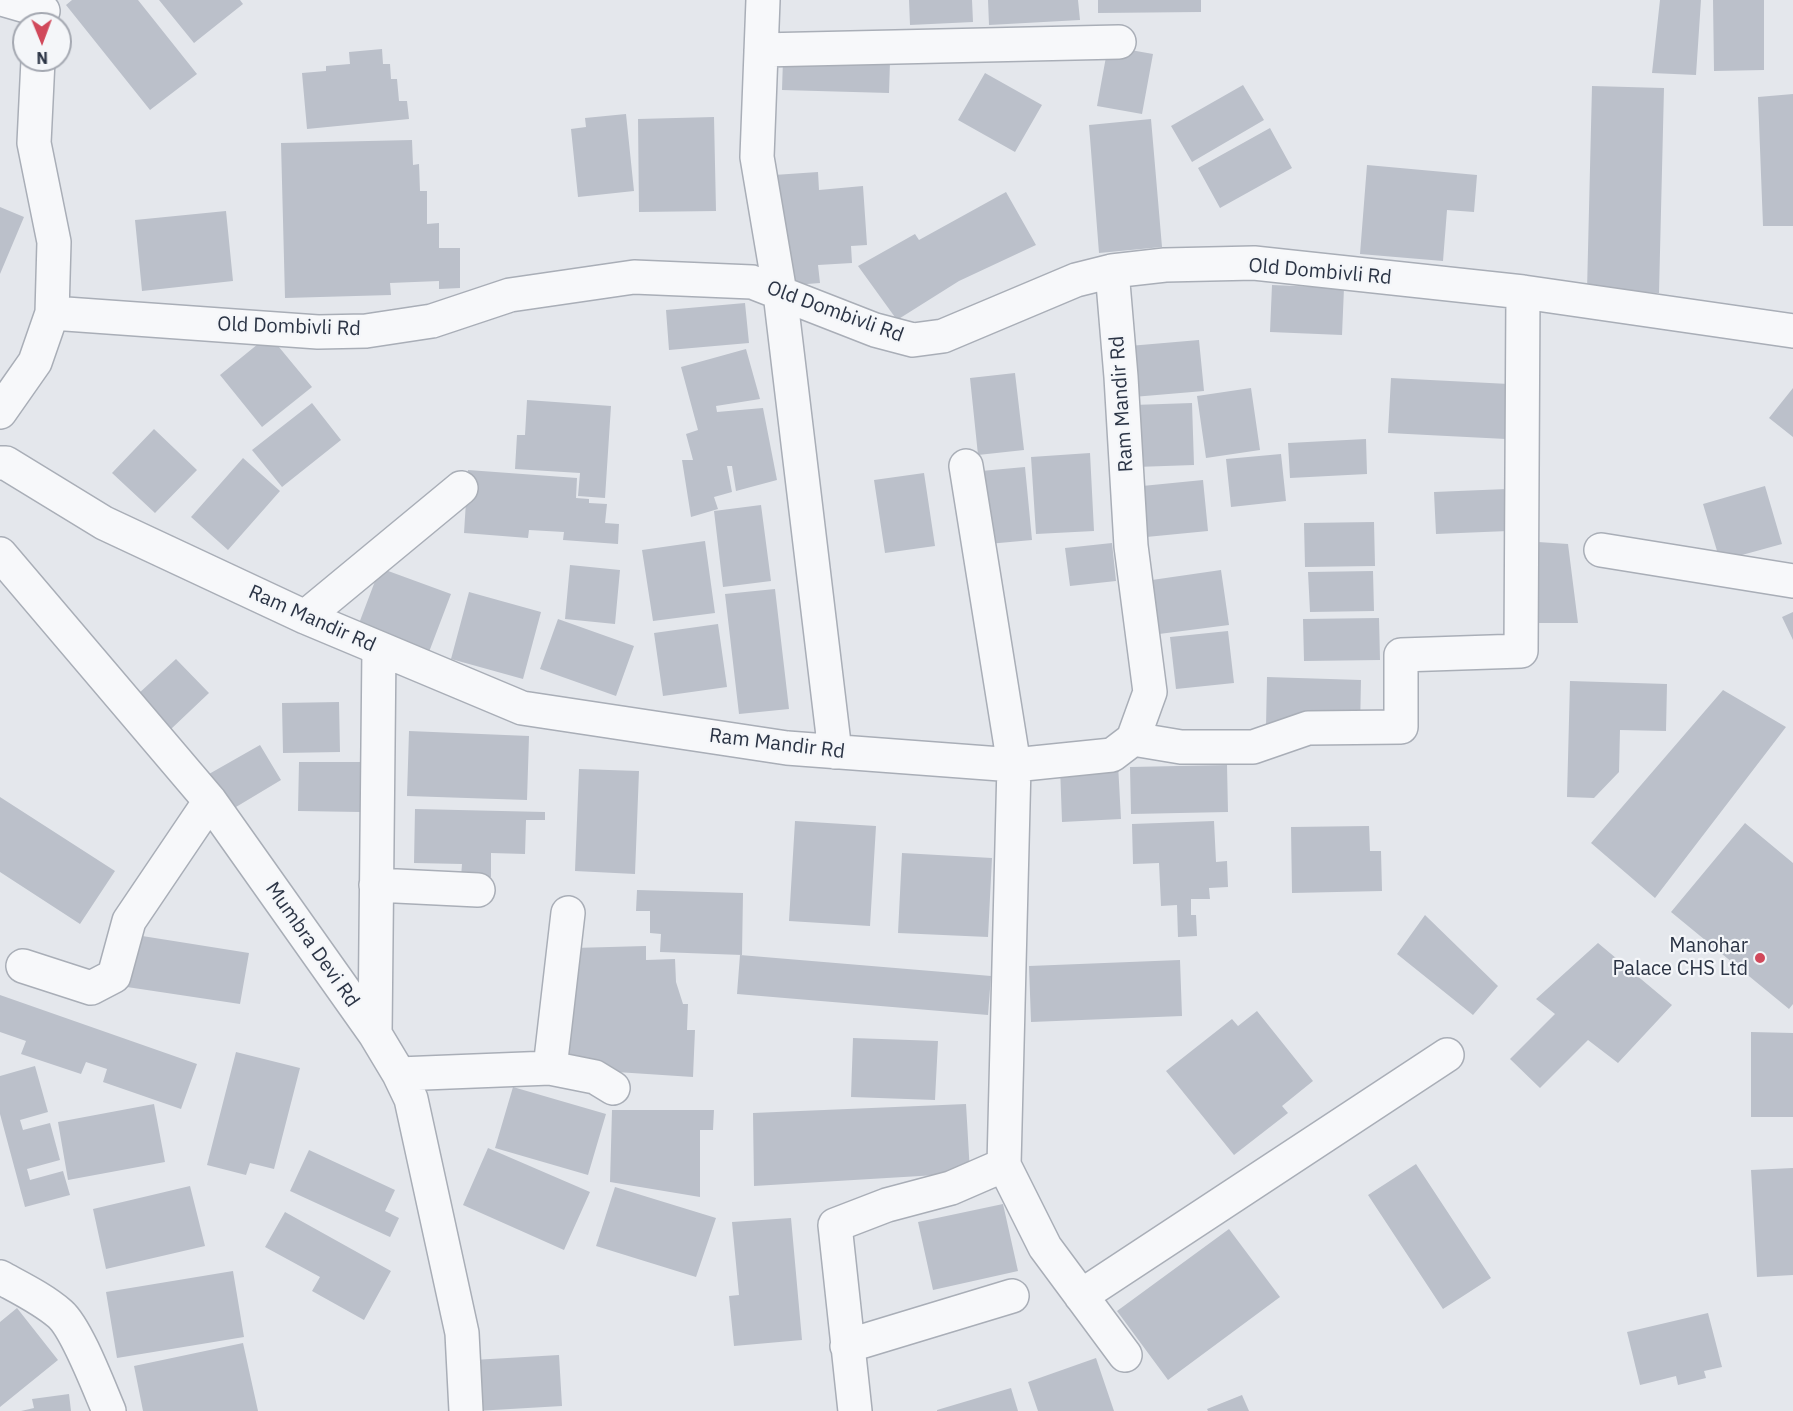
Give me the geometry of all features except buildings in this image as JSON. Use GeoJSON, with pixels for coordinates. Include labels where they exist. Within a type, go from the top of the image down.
{"type":"FeatureCollection","features":[{"type":"Feature","properties":{"kind":"street"},"geometry":{"type":"LineString","coordinates":[[5,0],[44,12]]}},
{"type":"Feature","properties":{"kind":"street"},"geometry":{"type":"LineString","coordinates":[[763,0],[757,157],[780,293],[835,752]]}},
{"type":"Feature","properties":{"kind":"street"},"geometry":{"type":"LineString","coordinates":[[761,50],[1119,42]]}},
{"type":"Feature","properties":{"kind":"street"},"geometry":{"type":"LineString","coordinates":[[0,412],[35,362],[52,313],[54,242],[34,143],[37,72]]}},
{"type":"Feature","properties":{"kind":"street","name":"Old Dombivli Rd"},"geometry":{"type":"LineString","coordinates":[[52,313],[318,332],[366,331],[432,321],[510,295],[634,277],[752,282],[875,330],[913,340],[943,336],[1076,280],[1112,271],[1165,265],[1254,263],[1523,292],[1793,331]]}},
{"type":"Feature","properties":{"kind":"street","name":"Ram Mandir Rd"},"geometry":{"type":"LineString","coordinates":[[0,463],[6,463],[104,523],[305,617],[522,708],[787,748],[835,752],[1014,765],[1112,754],[1133,739],[1150,692],[1131,546],[1112,271]]}},
{"type":"Feature","properties":{"kind":"street"},"geometry":{"type":"LineString","coordinates":[[1133,739],[1181,747],[1253,747],[1308,728],[1401,727],[1401,655],[1521,651],[1523,292]]}},
{"type":"Feature","properties":{"kind":"street"},"geometry":{"type":"LineString","coordinates":[[966,466],[1014,765],[1004,1165],[1045,1248],[1125,1354]]}},
{"type":"Feature","properties":{"kind":"street"},"geometry":{"type":"LineString","coordinates":[[305,617],[461,488]]}},
{"type":"Feature","properties":{"kind":"street"},"geometry":{"type":"LineString","coordinates":[[1601,550],[1793,581]]}},
{"type":"Feature","properties":{"kind":"street","name":"Mumbra Devi Rd"},"geometry":{"type":"LineString","coordinates":[[0,554],[210,801],[375,1034],[399,1074],[411,1099],[462,1333],[466,1411]]}},
{"type":"Feature","properties":{"kind":"street"},"geometry":{"type":"LineString","coordinates":[[375,1034],[379,648]]}},
{"type":"Feature","properties":{"kind":"street"},"geometry":{"type":"LineString","coordinates":[[23,966],[91,988],[114,976],[129,921],[210,801]]}},
{"type":"Feature","properties":{"kind":"street"},"geometry":{"type":"LineString","coordinates":[[376,885],[478,890]]}},
{"type":"Feature","properties":{"kind":"street"},"geometry":{"type":"LineString","coordinates":[[550,1068],[568,913]]}},
{"type":"Feature","properties":{"kind":"street"},"geometry":{"type":"LineString","coordinates":[[1081,1296],[1446,1055]]}},
{"type":"Feature","properties":{"kind":"street"},"geometry":{"type":"LineString","coordinates":[[399,1074],[550,1068],[595,1077],[613,1088]]}},
{"type":"Feature","properties":{"kind":"street"},"geometry":{"type":"LineString","coordinates":[[855,1411],[834,1225],[887,1205],[951,1188],[1004,1165]]}},
{"type":"Feature","properties":{"kind":"street"},"geometry":{"type":"LineString","coordinates":[[0,1277],[26,1291],[62,1316],[76,1338],[109,1411]]}},
{"type":"Feature","properties":{"kind":"street"},"geometry":{"type":"LineString","coordinates":[[848,1346],[1012,1296]]}},
{"type":"Feature","properties":{"kind":"place","name":"Manohar Palace CHS Ltd"},"geometry":{"type":"Point","coordinates":[1760,958]}}]}
